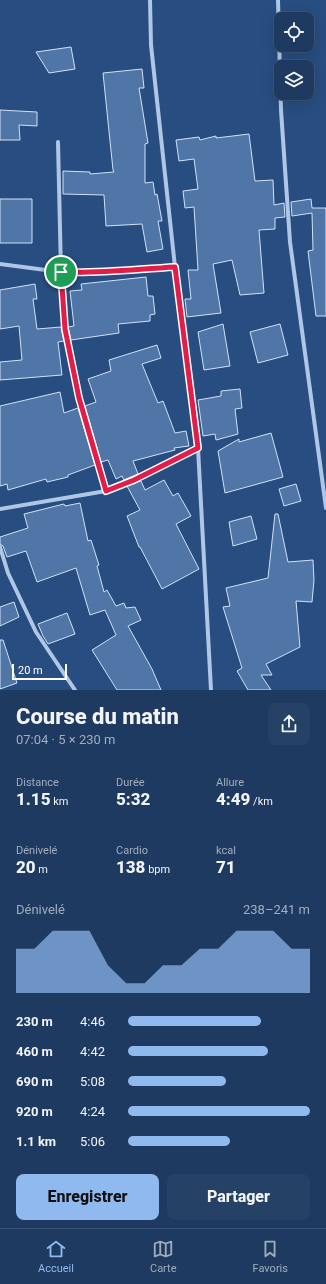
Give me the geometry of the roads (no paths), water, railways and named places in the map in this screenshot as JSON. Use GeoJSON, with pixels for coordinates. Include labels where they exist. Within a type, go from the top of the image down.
{"type":"FeatureCollection","features":[{"type":"Feature","properties":{"kind":"street"},"geometry":{"type":"LineString","coordinates":[[150,0],[151,45],[175,267],[198,448],[211,690]]}},
{"type":"Feature","properties":{"kind":"street"},"geometry":{"type":"LineString","coordinates":[[278,0],[281,110],[290,242],[326,508]]}},
{"type":"Feature","properties":{"kind":"street"},"geometry":{"type":"LineString","coordinates":[[58,142],[61,272],[65,329],[77,390],[106,491]]}},
{"type":"Feature","properties":{"kind":"street"},"geometry":{"type":"LineString","coordinates":[[0,264],[87,274],[175,267]]}},
{"type":"Feature","properties":{"kind":"street"},"geometry":{"type":"LineString","coordinates":[[0,509],[106,491],[134,480],[198,448]]}},
{"type":"Feature","properties":{"kind":"street"},"geometry":{"type":"LineString","coordinates":[[0,546],[8,573],[36,632],[74,690]]}}]}
